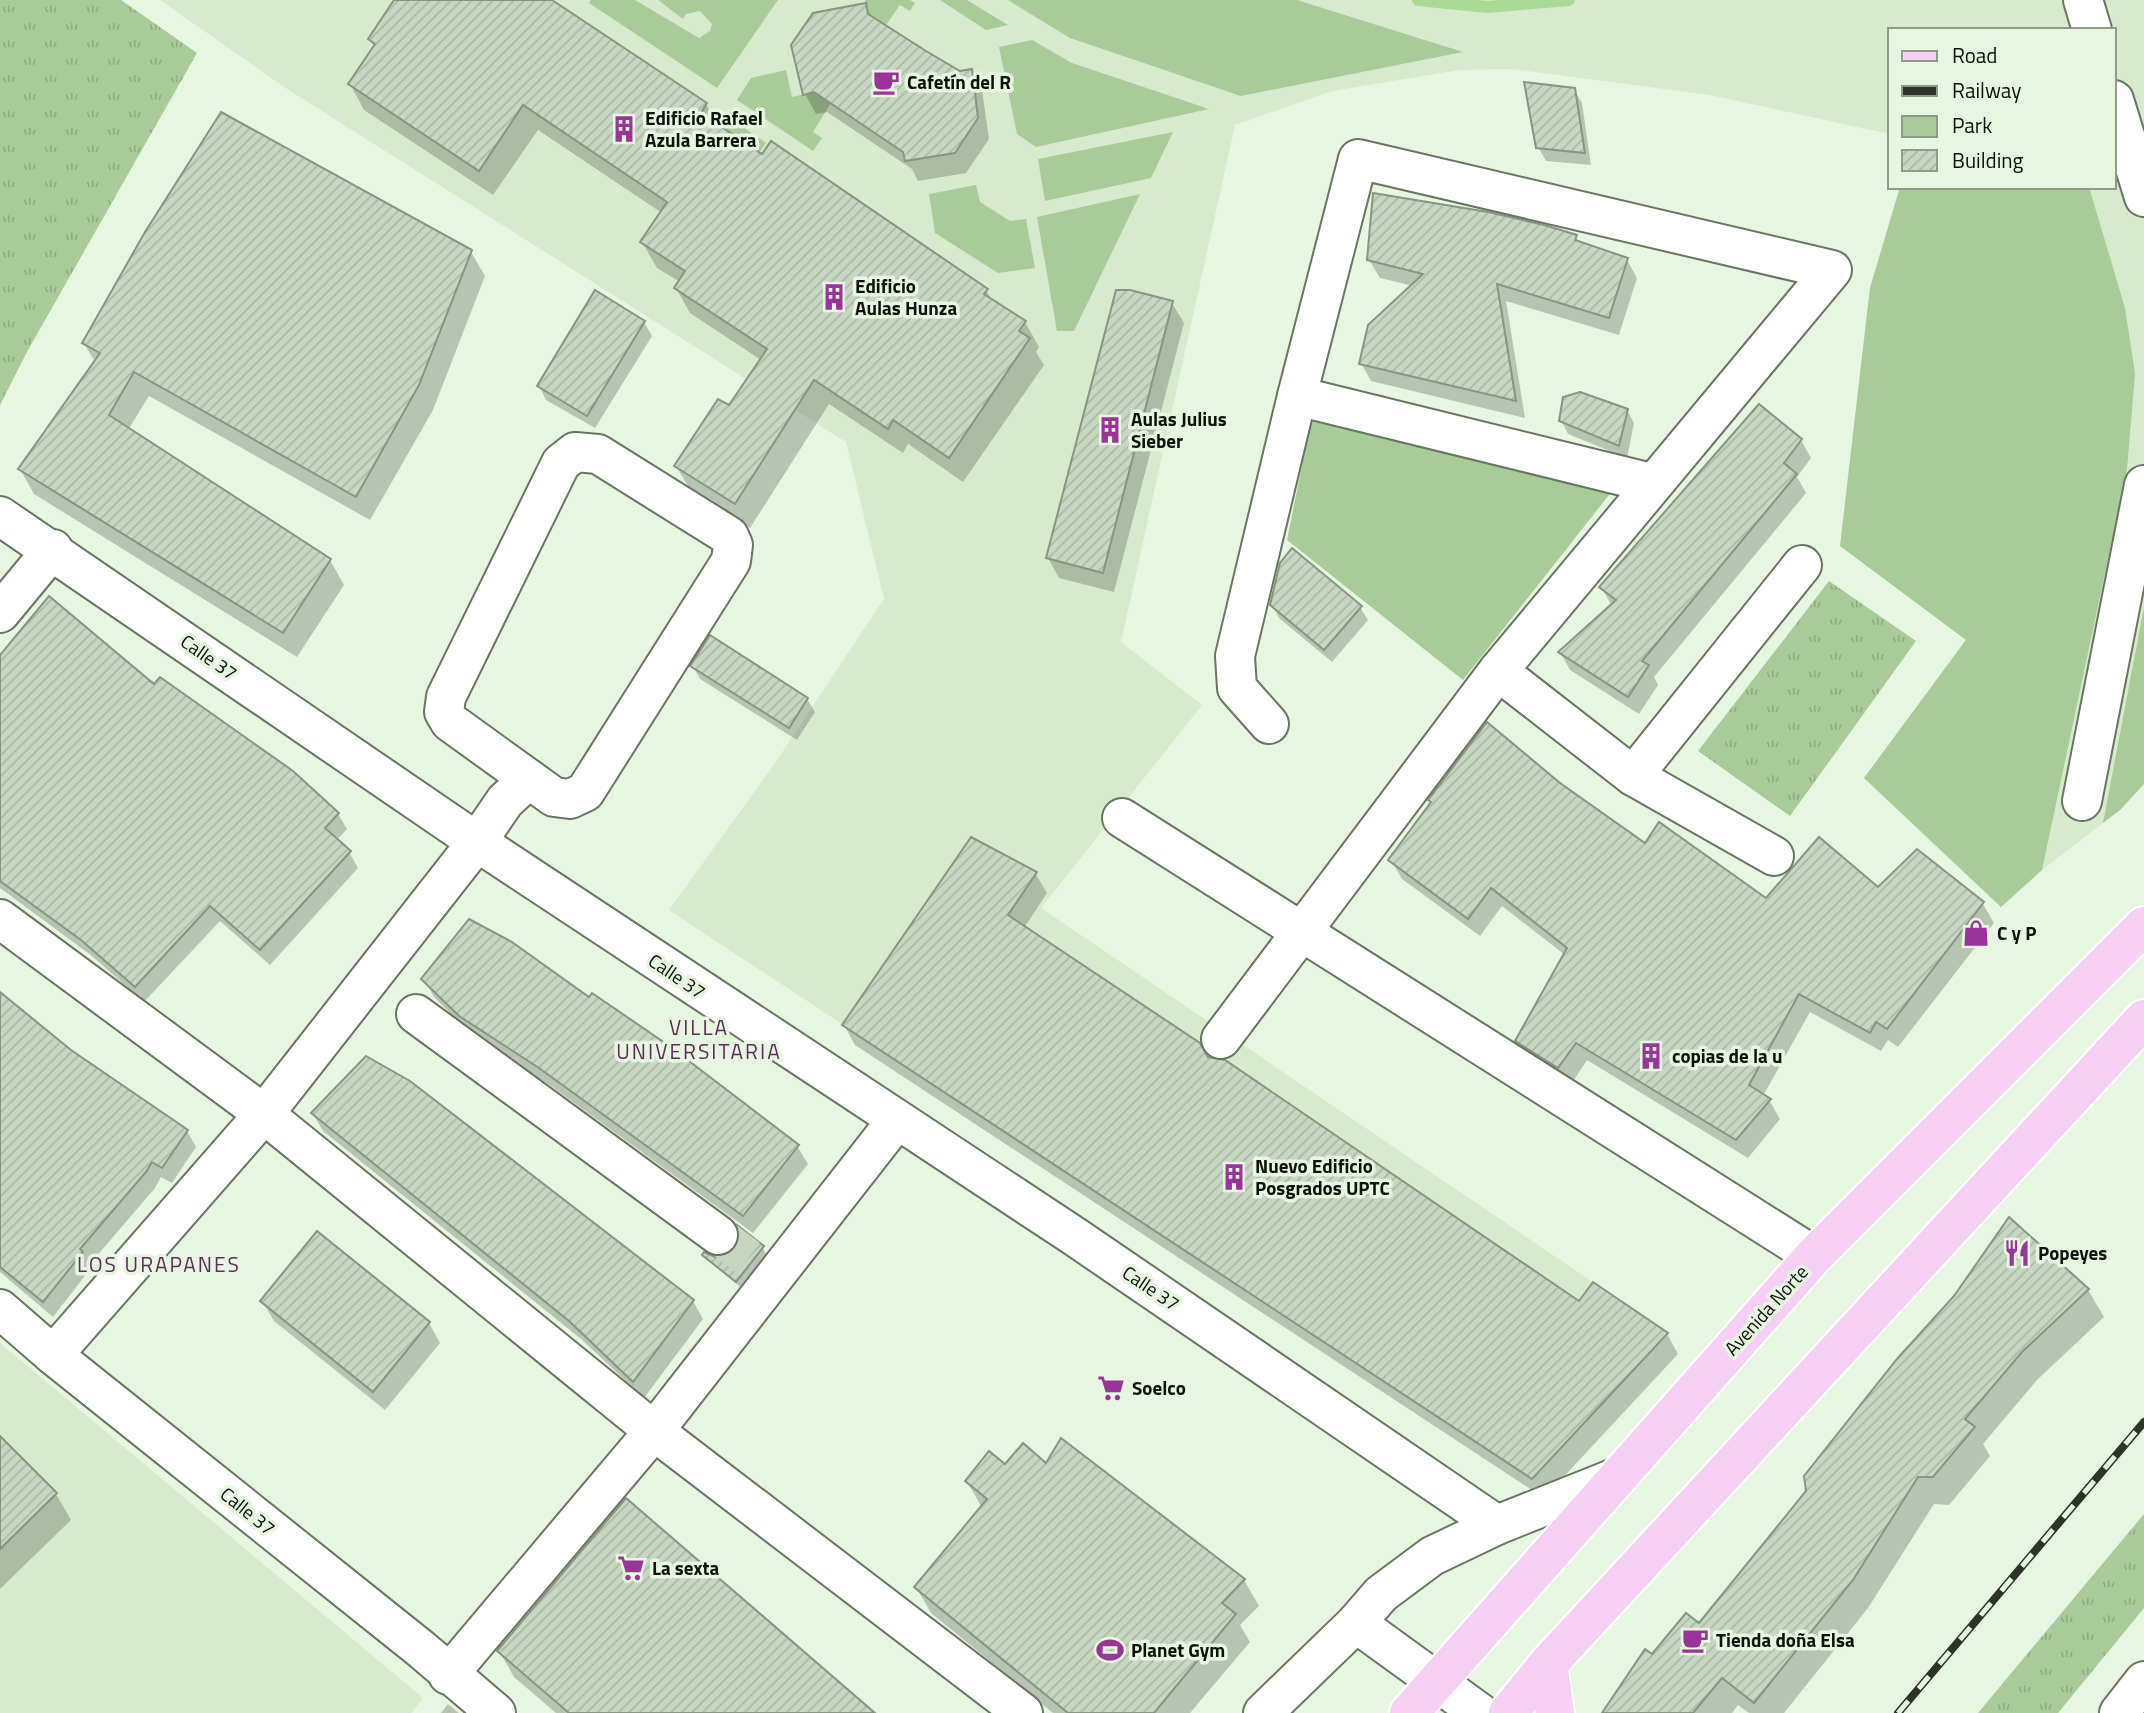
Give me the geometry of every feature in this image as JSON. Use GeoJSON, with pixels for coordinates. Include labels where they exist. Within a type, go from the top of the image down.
{"type":"FeatureCollection","features":[{"type":"Feature","properties":{"kind":"main road","name":"Avenida Norte"},"geometry":{"type":"LineString","coordinates":[[1409,1713],[1814,1256],[2144,926]]}},
{"type":"Feature","properties":{"kind":"main road"},"geometry":{"type":"LineString","coordinates":[[1508,1713],[1548,1664],[2144,1019]]}},
{"type":"Feature","properties":{"kind":"main road"},"geometry":{"type":"LineString","coordinates":[[1548,1664],[1555,1713]]}},
{"type":"Feature","properties":{"kind":"street"},"geometry":{"type":"LineString","coordinates":[[2083,0],[2091,28]]}},
{"type":"Feature","properties":{"kind":"street"},"geometry":{"type":"LineString","coordinates":[[2116,106],[2144,197]]}},
{"type":"Feature","properties":{"kind":"street"},"geometry":{"type":"LineString","coordinates":[[1221,1039],[1499,671],[1651,483],[1832,270],[1359,159],[1297,396],[1235,656],[1237,688],[1269,724]]}},
{"type":"Feature","properties":{"kind":"street"},"geometry":{"type":"LineString","coordinates":[[1297,396],[1651,483]]}},
{"type":"Feature","properties":{"kind":"street"},"geometry":{"type":"LineString","coordinates":[[575,452],[598,454],[729,536],[733,545],[731,561],[585,792],[570,799],[554,797],[529,779],[450,722],[444,712],[446,697],[561,463],[575,452]]}},
{"type":"Feature","properties":{"kind":"street"},"geometry":{"type":"LineString","coordinates":[[2082,801],[2144,485]]}},
{"type":"Feature","properties":{"kind":"street","name":"Calle 37"},"geometry":{"type":"LineString","coordinates":[[0,516],[477,842],[1074,1236],[1497,1525]]}},
{"type":"Feature","properties":{"kind":"street"},"geometry":{"type":"LineString","coordinates":[[0,613],[52,549]]}},
{"type":"Feature","properties":{"kind":"street"},"geometry":{"type":"LineString","coordinates":[[1633,776],[1802,565]]}},
{"type":"Feature","properties":{"kind":"street"},"geometry":{"type":"LineString","coordinates":[[1499,671],[1633,776],[1774,856]]}},
{"type":"Feature","properties":{"kind":"street"},"geometry":{"type":"LineString","coordinates":[[53,1355],[264,1114],[477,842],[505,801],[529,779]]}},
{"type":"Feature","properties":{"kind":"street"},"geometry":{"type":"LineString","coordinates":[[1122,818],[1814,1256]]}},
{"type":"Feature","properties":{"kind":"street"},"geometry":{"type":"LineString","coordinates":[[0,919],[264,1114],[654,1431],[1023,1713]]}},
{"type":"Feature","properties":{"kind":"street"},"geometry":{"type":"LineString","coordinates":[[416,1014],[718,1235]]}},
{"type":"Feature","properties":{"kind":"street"},"geometry":{"type":"LineString","coordinates":[[448,1675],[654,1431],[763,1268],[896,1121]]}},
{"type":"Feature","properties":{"kind":"street","name":"Calle 37"},"geometry":{"type":"LineString","coordinates":[[0,1309],[53,1355],[421,1649],[448,1675],[496,1713]]}},
{"type":"Feature","properties":{"kind":"street"},"geometry":{"type":"LineString","coordinates":[[1263,1713],[1356,1623],[1381,1594],[1432,1556],[1497,1525],[1615,1478]]}},
{"type":"Feature","properties":{"kind":"street"},"geometry":{"type":"LineString","coordinates":[[1356,1623],[1480,1713]]}},
{"type":"Feature","properties":{"kind":"street"},"geometry":{"type":"LineString","coordinates":[[2119,1713],[2144,1681]]}},
{"type":"Feature","properties":{"kind":"shaded area"},"geometry":{"type":"Polygon","coordinates":[[[160,0],[2144,0],[2144,784],[2120,810],[2042,870],[2001,907],[1864,778],[1966,639],[1840,546],[1870,288],[1899,189],[2116,189],[2116,28],[1888,28],[1888,134],[1710,95],[1512,69],[1459,70],[1332,91],[1235,125],[1121,642],[1202,705],[1041,908],[1668,1333],[1532,1479],[669,910],[773,766],[884,599],[846,442],[287,89],[160,0]]]}},
{"type":"Feature","properties":{"kind":"shaded area"},"geometry":{"type":"Polygon","coordinates":[[[0,1343],[423,1698],[411,1713],[0,1713],[0,1343]]]}},
{"type":"Feature","properties":{"kind":"green space"},"geometry":{"type":"Polygon","coordinates":[[[0,0],[121,0],[197,53],[28,350],[0,405],[0,0]]]}},
{"type":"Feature","properties":{"kind":"green space"},"geometry":{"type":"Polygon","coordinates":[[[591,0],[635,0],[699,38],[710,31],[712,24],[700,11],[686,14],[683,19],[658,0],[778,0],[717,88],[589,3],[591,0]]]}},
{"type":"Feature","properties":{"kind":"green space"},"geometry":{"type":"Polygon","coordinates":[[[865,0],[910,0],[915,3],[910,11],[900,5],[886,25],[868,14],[865,0]]]}},
{"type":"Feature","properties":{"kind":"green space"},"geometry":{"type":"Polygon","coordinates":[[[940,0],[967,0],[1008,25],[986,30],[940,0]]]}},
{"type":"Feature","properties":{"kind":"green space"},"geometry":{"type":"Polygon","coordinates":[[[1008,0],[1297,0],[1463,52],[1241,96],[1070,38],[1008,0]]]}},
{"type":"Feature","properties":{"kind":"green space"},"geometry":{"type":"Polygon","coordinates":[[[1032,40],[1072,63],[1209,109],[1036,147],[1017,134],[999,47],[1032,40]]]}},
{"type":"Feature","properties":{"kind":"green space"},"geometry":{"type":"Polygon","coordinates":[[[786,70],[792,97],[814,92],[831,103],[813,132],[822,138],[813,151],[737,100],[751,78],[786,70]]]}},
{"type":"Feature","properties":{"kind":"green space"},"geometry":{"type":"Polygon","coordinates":[[[724,114],[766,143],[744,175],[725,162],[740,139],[717,124],[724,114]]]}},
{"type":"Feature","properties":{"kind":"green space"},"geometry":{"type":"Polygon","coordinates":[[[1173,132],[1151,178],[1045,201],[1038,159],[1173,132]]]}},
{"type":"Feature","properties":{"kind":"green space"},"geometry":{"type":"Polygon","coordinates":[[[976,185],[980,202],[1010,221],[1026,219],[1035,268],[998,273],[935,233],[929,194],[976,185]]]}},
{"type":"Feature","properties":{"kind":"green space"},"geometry":{"type":"Polygon","coordinates":[[[1899,189],[2090,189],[2125,308],[2135,373],[2127,469],[2042,870],[2001,907],[1864,778],[1966,640],[1840,546],[1870,288],[1899,189]]]}},
{"type":"Feature","properties":{"kind":"green space"},"geometry":{"type":"Polygon","coordinates":[[[1140,194],[1074,331],[1057,331],[1037,217],[1140,194]]]}},
{"type":"Feature","properties":{"kind":"green space"},"geometry":{"type":"Polygon","coordinates":[[[1311,421],[1613,490],[1463,680],[1287,540],[1311,421]]]}},
{"type":"Feature","properties":{"kind":"green space"},"geometry":{"type":"Polygon","coordinates":[[[1829,581],[1916,641],[1790,816],[1698,751],[1829,581]]]}},
{"type":"Feature","properties":{"kind":"green space"},"geometry":{"type":"Polygon","coordinates":[[[2144,607],[2144,784],[2120,810],[2103,823],[2144,607]]]}},
{"type":"Feature","properties":{"kind":"green space"},"geometry":{"type":"Polygon","coordinates":[[[2144,1514],[2144,1608],[2058,1713],[1978,1713],[2144,1514]]]}},
{"type":"Feature","properties":{"kind":"building"},"geometry":{"type":"Polygon","coordinates":[[[394,0],[552,0],[707,103],[701,113],[762,154],[771,141],[988,289],[984,294],[1026,321],[1019,331],[1030,338],[949,458],[893,420],[888,429],[814,380],[735,504],[674,466],[718,399],[729,405],[767,349],[674,288],[685,271],[640,242],[667,202],[523,105],[479,171],[348,84],[375,44],[368,39],[394,0]]]}},
{"type":"Feature","properties":{"kind":"building","name":"Cafetín del R"},"geometry":{"type":"Polygon","coordinates":[[[866,3],[868,14],[926,51],[960,71],[972,69],[978,118],[955,153],[905,161],[903,152],[814,92],[803,95],[791,45],[813,13],[866,3]]]}},
{"type":"Feature","properties":{"kind":"building"},"geometry":{"type":"Polygon","coordinates":[[[1524,82],[1575,88],[1585,153],[1536,148],[1524,82]]]}},
{"type":"Feature","properties":{"kind":"building"},"geometry":{"type":"Polygon","coordinates":[[[221,112],[472,250],[419,385],[356,497],[134,372],[109,415],[331,559],[283,633],[18,469],[100,353],[82,343],[145,232],[221,112]]]}},
{"type":"Feature","properties":{"kind":"building"},"geometry":{"type":"Polygon","coordinates":[[[1373,193],[1488,212],[1544,225],[1577,235],[1575,240],[1628,258],[1609,318],[1497,284],[1516,401],[1359,364],[1368,325],[1423,274],[1367,260],[1373,193]]]}},
{"type":"Feature","properties":{"kind":"building"},"geometry":{"type":"Polygon","coordinates":[[[595,290],[645,321],[587,416],[537,386],[595,290]]]}},
{"type":"Feature","properties":{"kind":"building","name":"Aulas Julius Sieber"},"geometry":{"type":"Polygon","coordinates":[[[1116,290],[1130,290],[1173,301],[1103,573],[1046,558],[1116,290]]]}},
{"type":"Feature","properties":{"kind":"building"},"geometry":{"type":"Polygon","coordinates":[[[1580,392],[1628,409],[1619,446],[1559,421],[1563,397],[1580,392]]]}},
{"type":"Feature","properties":{"kind":"building"},"geometry":{"type":"Polygon","coordinates":[[[1759,404],[1802,439],[1784,463],[1797,474],[1642,661],[1649,665],[1628,697],[1558,652],[1616,600],[1599,587],[1759,404]]]}},
{"type":"Feature","properties":{"kind":"building"},"geometry":{"type":"Polygon","coordinates":[[[1292,548],[1362,606],[1324,650],[1270,605],[1280,563],[1292,548]]]}},
{"type":"Feature","properties":{"kind":"building"},"geometry":{"type":"Polygon","coordinates":[[[49,596],[154,684],[160,677],[293,771],[339,813],[325,828],[351,851],[260,950],[210,906],[135,987],[81,940],[0,881],[0,655],[49,596]]]}},
{"type":"Feature","properties":{"kind":"building"},"geometry":{"type":"Polygon","coordinates":[[[710,635],[808,698],[789,728],[690,666],[710,635]]]}},
{"type":"Feature","properties":{"kind":"building"},"geometry":{"type":"Polygon","coordinates":[[[1487,722],[1560,783],[1645,843],[1659,822],[1766,898],[1819,837],[1878,887],[1917,849],[1984,902],[1887,1029],[1876,1022],[1870,1033],[1799,994],[1749,1085],[1771,1099],[1736,1140],[1576,1043],[1558,1068],[1515,1041],[1567,948],[1491,888],[1468,919],[1388,860],[1431,802],[1428,800],[1487,722]]]}},
{"type":"Feature","properties":{"kind":"building","name":"Nuevo Edificio Posgrados UPTC"},"geometry":{"type":"Polygon","coordinates":[[[971,837],[1037,872],[1008,915],[1200,1043],[1208,1057],[1225,1060],[1579,1301],[1593,1282],[1668,1333],[1532,1479],[842,1025],[971,837]]]}},
{"type":"Feature","properties":{"kind":"building"},"geometry":{"type":"Polygon","coordinates":[[[469,919],[512,942],[589,997],[592,993],[668,1045],[799,1145],[743,1216],[539,1068],[459,1016],[421,979],[469,919]]]}},
{"type":"Feature","properties":{"kind":"building"},"geometry":{"type":"Polygon","coordinates":[[[0,992],[71,1050],[188,1130],[162,1168],[152,1162],[80,1249],[83,1252],[43,1302],[0,1267],[0,992]]]}},
{"type":"Feature","properties":{"kind":"building"},"geometry":{"type":"Polygon","coordinates":[[[366,1056],[410,1081],[694,1300],[633,1382],[569,1321],[311,1113],[366,1056]]]}},
{"type":"Feature","properties":{"kind":"building"},"geometry":{"type":"Polygon","coordinates":[[[2009,1217],[2089,1289],[2022,1352],[1965,1419],[1975,1427],[1933,1477],[1918,1477],[1853,1580],[1754,1703],[1722,1678],[1693,1713],[1602,1713],[1645,1649],[1652,1654],[1686,1613],[1699,1623],[1806,1491],[1804,1476],[1897,1359],[1954,1296],[2009,1217]]]}},
{"type":"Feature","properties":{"kind":"building"},"geometry":{"type":"Polygon","coordinates":[[[737,1225],[764,1246],[736,1282],[702,1255],[704,1252],[715,1257],[726,1255],[735,1248],[740,1237],[737,1225]]]}},
{"type":"Feature","properties":{"kind":"building"},"geometry":{"type":"Polygon","coordinates":[[[317,1231],[430,1322],[373,1392],[260,1301],[317,1231]]]}},
{"type":"Feature","properties":{"kind":"building"},"geometry":{"type":"Polygon","coordinates":[[[0,1436],[57,1493],[0,1549],[0,1436]]]}},
{"type":"Feature","properties":{"kind":"building"},"geometry":{"type":"Polygon","coordinates":[[[1061,1438],[1245,1579],[1222,1603],[1236,1614],[1154,1713],[1068,1713],[914,1587],[987,1499],[965,1481],[989,1451],[1005,1464],[1023,1443],[1046,1463],[1061,1438]]]}},
{"type":"Feature","properties":{"kind":"building","name":"La sexta"},"geometry":{"type":"Polygon","coordinates":[[[626,1498],[875,1713],[569,1713],[497,1651],[626,1498]]]}},
{"type":"Feature","properties":{"kind":"waterway"},"geometry":{"type":"LineString","coordinates":[[1418,0],[1487,7],[1569,0]]}},
{"type":"Feature","properties":{"kind":"tunnel"},"geometry":{"type":"LineString","coordinates":[[718,1235],[753,1261]]}},
{"type":"Feature","properties":{"kind":"railway"},"geometry":{"type":"LineString","coordinates":[[1898,1713],[2144,1422]]}},
{"type":"Feature","properties":{"kind":"place","name":"Cafetín del R"},"geometry":{"type":"Point","coordinates":[886,82]}},
{"type":"Feature","properties":{"kind":"place","name":"Edificio Rafael Azula Barrera"},"geometry":{"type":"Point","coordinates":[624,129]}},
{"type":"Feature","properties":{"kind":"place","name":"Edificio Aulas Hunza"},"geometry":{"type":"Point","coordinates":[834,297]}},
{"type":"Feature","properties":{"kind":"place","name":"Aulas Julius Sieber"},"geometry":{"type":"Point","coordinates":[1110,430]}},
{"type":"Feature","properties":{"kind":"place","name":"C y P"},"geometry":{"type":"Point","coordinates":[1976,933]}},
{"type":"Feature","properties":{"kind":"place","name":"copias de la u"},"geometry":{"type":"Point","coordinates":[1651,1056]}},
{"type":"Feature","properties":{"kind":"place","name":"Nuevo Edificio Posgrados UPTC"},"geometry":{"type":"Point","coordinates":[1234,1177]}},
{"type":"Feature","properties":{"kind":"place","name":"Popeyes"},"geometry":{"type":"Point","coordinates":[2017,1253]}},
{"type":"Feature","properties":{"kind":"place","name":"Soelco"},"geometry":{"type":"Point","coordinates":[1111,1388]}},
{"type":"Feature","properties":{"kind":"place","name":"La sexta"},"geometry":{"type":"Point","coordinates":[631,1568]}},
{"type":"Feature","properties":{"kind":"place","name":"Tienda doña Elsa"},"geometry":{"type":"Point","coordinates":[1695,1640]}},
{"type":"Feature","properties":{"kind":"place","name":"Planet Gym"},"geometry":{"type":"Point","coordinates":[1110,1650]}},
{"type":"Feature","properties":{"kind":"district","name":"VILLA UNIVERSITARIA"},"geometry":{"type":"Point","coordinates":[699,1040]}},
{"type":"Feature","properties":{"kind":"district","name":"LOS URAPANES"},"geometry":{"type":"Point","coordinates":[159,1265]}}]}
